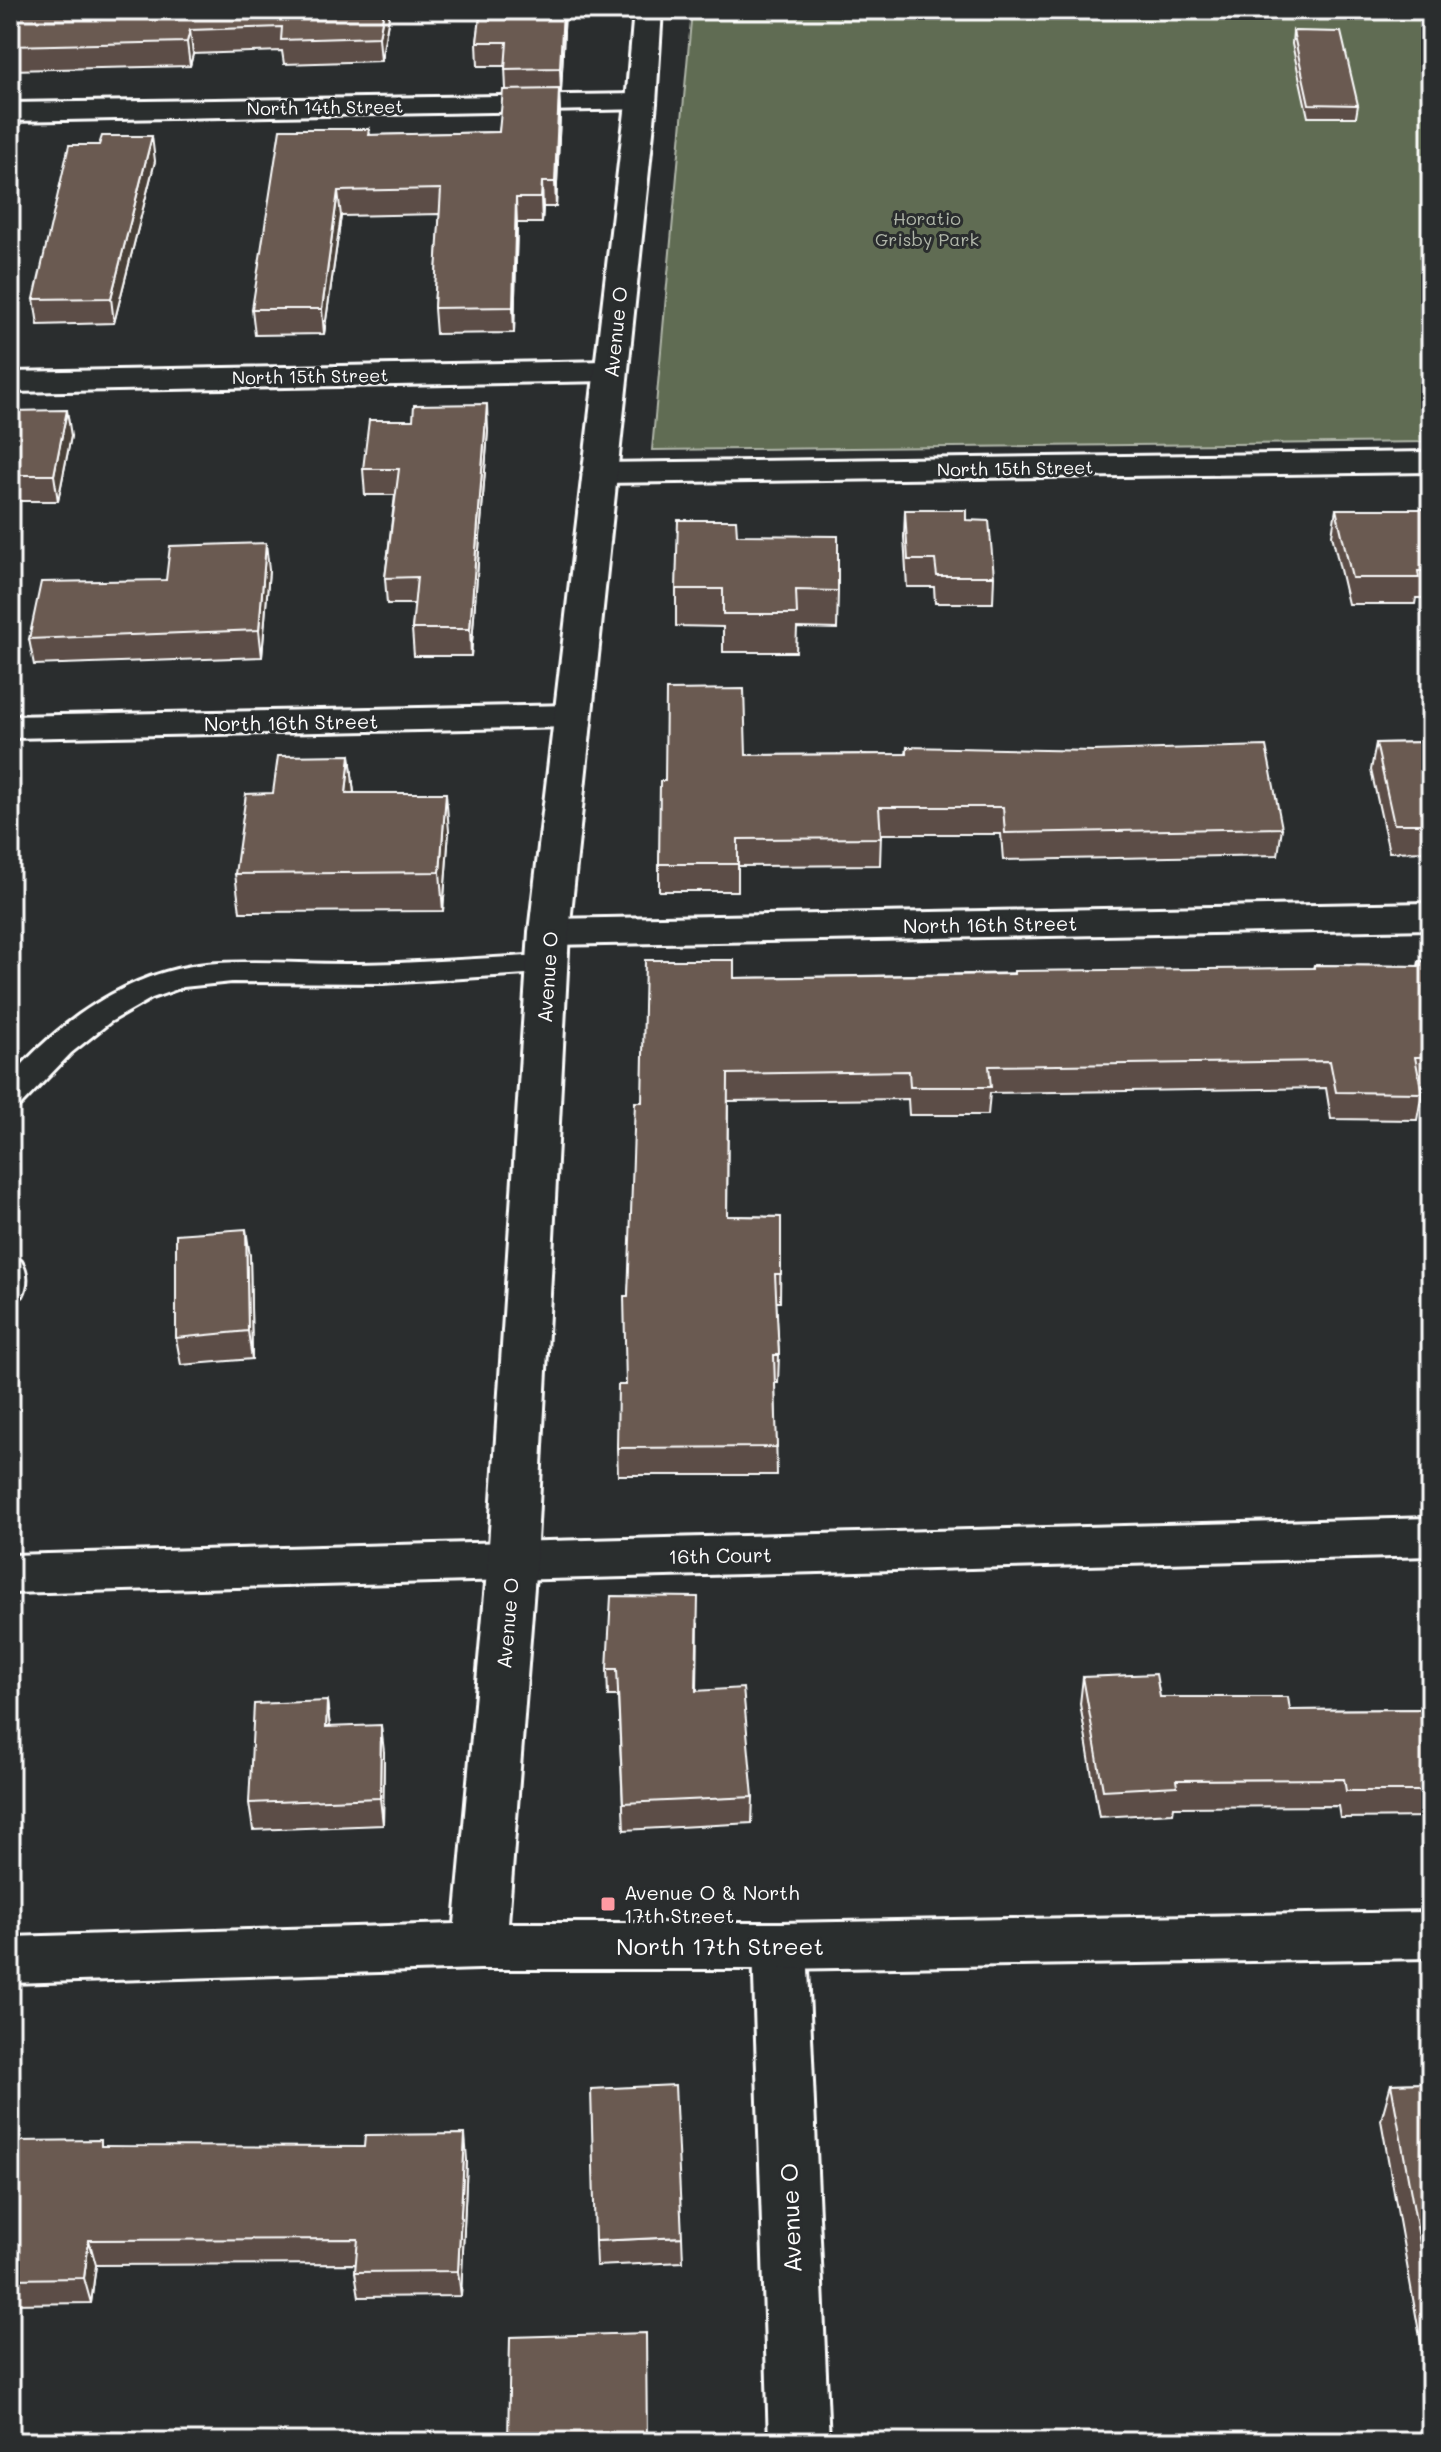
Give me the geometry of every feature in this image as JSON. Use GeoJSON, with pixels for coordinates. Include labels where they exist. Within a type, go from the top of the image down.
{"type":"FeatureCollection","features":[{"type":"Feature","properties":{"kind":"street","name":"Avenue O"},"geometry":{"type":"LineString","coordinates":[[480,1946],[512,1561],[548,949],[641,103],[648,10]]}},
{"type":"Feature","properties":{"kind":"street","name":"North 14th Street"},"geometry":{"type":"LineString","coordinates":[[10,112],[641,103]]}},
{"type":"Feature","properties":{"kind":"street","name":"North 15th Street"},"geometry":{"type":"LineString","coordinates":[[10,382],[610,371]]}},
{"type":"Feature","properties":{"kind":"street","name":"North 15th Street"},"geometry":{"type":"LineString","coordinates":[[599,473],[1431,462]]}},
{"type":"Feature","properties":{"kind":"street","name":"North 16th Street"},"geometry":{"type":"LineString","coordinates":[[10,727],[572,716]]}},
{"type":"Feature","properties":{"kind":"street","name":"North 16th Street"},"geometry":{"type":"LineString","coordinates":[[548,949],[1431,916]]}},
{"type":"Feature","properties":{"kind":"street","name":"16th Court"},"geometry":{"type":"LineString","coordinates":[[10,1574],[1431,1537]]}},
{"type":"Feature","properties":{"kind":"street","name":"North 17th Street"},"geometry":{"type":"LineString","coordinates":[[10,1960],[480,1946],[780,1946],[1431,1935]]}},
{"type":"Feature","properties":{"kind":"street","name":"Avenue O"},"geometry":{"type":"LineString","coordinates":[[780,1946],[799,2442]]}},
{"type":"Feature","properties":{"kind":"lane"},"geometry":{"type":"LineString","coordinates":[[10,1098],[42,1060],[87,1025],[134,995],[167,980],[213,974],[358,974],[548,949]]}},
{"type":"Feature","properties":{"kind":"lane"},"geometry":{"type":"LineString","coordinates":[[10,1269],[10,1288]]}},
{"type":"Feature","properties":{"kind":"green space","name":"Horatio Grisby Park"},"geometry":{"type":"Polygon","coordinates":[[[692,10],[1431,10],[1431,442],[652,450],[692,10]]]}},
{"type":"Feature","properties":{"kind":"building"},"geometry":{"type":"Polygon","coordinates":[[[10,10],[384,10],[379,37],[281,40],[282,27],[190,30],[187,42],[10,46],[10,10]]]}},
{"type":"Feature","properties":{"kind":"building"},"geometry":{"type":"Polygon","coordinates":[[[481,10],[563,10],[560,68],[505,69],[507,42],[477,42],[481,10]]]}},
{"type":"Feature","properties":{"kind":"building"},"geometry":{"type":"Polygon","coordinates":[[[1293,31],[1341,32],[1358,105],[1309,104],[1293,31]]]}},
{"type":"Feature","properties":{"kind":"building"},"geometry":{"type":"Polygon","coordinates":[[[559,89],[555,182],[542,182],[541,198],[516,198],[513,307],[434,308],[441,189],[338,191],[322,309],[252,309],[280,129],[369,129],[368,135],[499,132],[503,90],[559,89]]]}},
{"type":"Feature","properties":{"kind":"building"},"geometry":{"type":"Polygon","coordinates":[[[102,136],[152,136],[111,298],[34,299],[69,145],[99,145],[102,136]]]}},
{"type":"Feature","properties":{"kind":"building"},"geometry":{"type":"Polygon","coordinates":[[[487,404],[470,629],[412,629],[417,577],[385,578],[399,469],[363,469],[369,420],[413,420],[414,405],[487,404]]]}},
{"type":"Feature","properties":{"kind":"building"},"geometry":{"type":"Polygon","coordinates":[[[67,410],[54,475],[10,475],[10,411],[67,410]]]}},
{"type":"Feature","properties":{"kind":"building"},"geometry":{"type":"Polygon","coordinates":[[[1336,509],[1431,509],[1431,571],[1418,571],[1419,578],[1352,578],[1336,509]]]}},
{"type":"Feature","properties":{"kind":"building"},"geometry":{"type":"Polygon","coordinates":[[[905,510],[966,510],[966,520],[989,521],[994,576],[937,576],[935,560],[908,560],[905,510]]]}},
{"type":"Feature","properties":{"kind":"building"},"geometry":{"type":"Polygon","coordinates":[[[678,520],[736,520],[737,535],[838,536],[838,591],[796,590],[797,614],[723,614],[723,589],[676,589],[678,520]]]}},
{"type":"Feature","properties":{"kind":"building"},"geometry":{"type":"Polygon","coordinates":[[[266,543],[259,630],[29,639],[41,582],[166,580],[170,546],[266,543]]]}},
{"type":"Feature","properties":{"kind":"building"},"geometry":{"type":"Polygon","coordinates":[[[744,689],[746,755],[907,754],[907,747],[1093,751],[1266,746],[1282,828],[1005,833],[1003,807],[879,807],[881,838],[738,839],[738,864],[659,864],[660,781],[665,781],[666,690],[744,689]]]}},
{"type":"Feature","properties":{"kind":"building"},"geometry":{"type":"Polygon","coordinates":[[[1431,742],[1431,824],[1394,824],[1376,743],[1431,742]]]}},
{"type":"Feature","properties":{"kind":"building"},"geometry":{"type":"Polygon","coordinates":[[[350,755],[346,793],[446,793],[440,872],[235,874],[246,794],[273,793],[278,756],[350,755]]]}},
{"type":"Feature","properties":{"kind":"building"},"geometry":{"type":"Polygon","coordinates":[[[645,960],[734,960],[734,978],[1314,968],[1314,965],[1420,966],[1419,961],[1431,962],[1431,1057],[1415,1057],[1422,1093],[1336,1092],[1330,1061],[989,1066],[991,1087],[910,1087],[909,1071],[728,1074],[727,1216],[781,1217],[781,1274],[775,1274],[779,1355],[774,1355],[777,1447],[617,1448],[618,1385],[626,1385],[624,1296],[628,1296],[635,1102],[642,1102],[645,960]]]}},
{"type":"Feature","properties":{"kind":"building"},"geometry":{"type":"Polygon","coordinates":[[[246,1229],[248,1331],[176,1338],[176,1234],[246,1229]]]}},
{"type":"Feature","properties":{"kind":"building"},"geometry":{"type":"Polygon","coordinates":[[[611,1596],[698,1597],[696,1691],[743,1688],[753,1797],[623,1803],[617,1669],[607,1669],[611,1596]]]}},
{"type":"Feature","properties":{"kind":"building"},"geometry":{"type":"Polygon","coordinates":[[[1156,1674],[1160,1697],[1288,1697],[1290,1710],[1431,1709],[1431,1791],[1346,1791],[1344,1779],[1176,1780],[1177,1786],[1103,1790],[1083,1677],[1156,1674]]]}},
{"type":"Feature","properties":{"kind":"building"},"geometry":{"type":"Polygon","coordinates":[[[327,1701],[326,1727],[381,1725],[380,1798],[249,1803],[254,1704],[327,1701]]]}},
{"type":"Feature","properties":{"kind":"building"},"geometry":{"type":"Polygon","coordinates":[[[1431,2083],[1431,2304],[1391,2084],[1431,2083]]]}},
{"type":"Feature","properties":{"kind":"building"},"geometry":{"type":"Polygon","coordinates":[[[675,2085],[682,2237],[595,2241],[591,2089],[675,2085]]]}},
{"type":"Feature","properties":{"kind":"building"},"geometry":{"type":"Polygon","coordinates":[[[465,2134],[458,2271],[355,2272],[358,2239],[89,2240],[84,2278],[10,2279],[10,2180],[16,2141],[101,2140],[101,2146],[364,2147],[365,2135],[465,2134]]]}},
{"type":"Feature","properties":{"kind":"building"},"geometry":{"type":"Polygon","coordinates":[[[646,2333],[647,2442],[508,2442],[510,2337],[646,2333]]]}},
{"type":"Feature","properties":{"kind":"place","name":"Avenue O & North 17th Street"},"geometry":{"type":"Point","coordinates":[608,1904]}}]}
